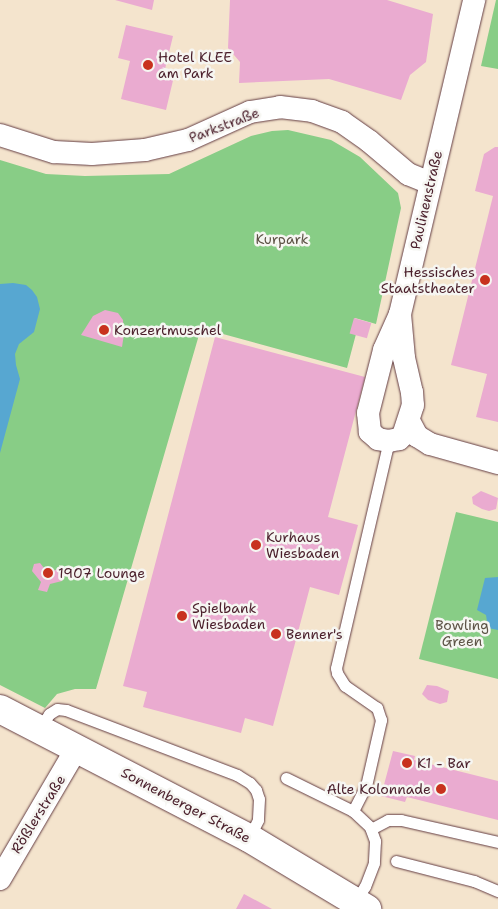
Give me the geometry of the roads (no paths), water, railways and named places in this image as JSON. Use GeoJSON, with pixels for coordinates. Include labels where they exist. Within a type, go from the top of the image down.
{"type":"FeatureCollection","features":[{"type":"Feature","properties":{"kind":"main road","name":"Sonnenberger Straße"},"geometry":{"type":"LineString","coordinates":[[0,709],[249,838],[358,907]]}},
{"type":"Feature","properties":{"kind":"street","name":"Paulinenstraße"},"geometry":{"type":"LineString","coordinates":[[389,442],[373,435],[367,421],[384,350],[400,314],[430,183],[468,1]]}},
{"type":"Feature","properties":{"kind":"street","name":"Parkstraße"},"geometry":{"type":"LineString","coordinates":[[0,135],[54,152],[92,154],[145,150],[188,140],[250,112],[288,108],[312,111],[342,122],[370,141],[408,174],[430,183]]}},
{"type":"Feature","properties":{"kind":"street"},"geometry":{"type":"LineString","coordinates":[[389,442],[399,439],[409,421],[413,405],[404,358],[400,314]]}},
{"type":"Feature","properties":{"kind":"street"},"geometry":{"type":"LineString","coordinates":[[409,421],[418,436],[430,444],[498,463]]}},
{"type":"Feature","properties":{"kind":"street","name":"Rößlerstraße"},"geometry":{"type":"LineString","coordinates":[[0,879],[77,748]]}},
{"type":"Feature","properties":{"kind":"lane"},"geometry":{"type":"LineString","coordinates":[[353,811],[366,786],[381,720],[377,708],[350,691],[342,682],[336,668],[389,442]]}},
{"type":"Feature","properties":{"kind":"lane"},"geometry":{"type":"LineString","coordinates":[[40,729],[49,714],[57,709],[66,710],[237,775],[250,783],[256,790],[259,799],[258,820],[249,838]]}},
{"type":"Feature","properties":{"kind":"lane"},"geometry":{"type":"LineString","coordinates":[[286,778],[353,811],[366,821],[375,841],[374,863],[358,907]]}},
{"type":"Feature","properties":{"kind":"lane"},"geometry":{"type":"LineString","coordinates":[[371,830],[383,822],[401,820],[497,842]]}},
{"type":"Feature","properties":{"kind":"lane"},"geometry":{"type":"LineString","coordinates":[[396,861],[474,881],[498,891]]}},
{"type":"Feature","properties":{"kind":"water"},"geometry":{"type":"Polygon","coordinates":[[[0,284],[26,285],[32,290],[37,297],[40,309],[34,332],[19,344],[15,354],[20,379],[0,453],[0,284]]]}},
{"type":"Feature","properties":{"kind":"water"},"geometry":{"type":"Polygon","coordinates":[[[498,577],[498,630],[488,628],[486,615],[477,610],[485,578],[498,577]]]}},
{"type":"Feature","properties":{"kind":"place","name":"Hotel KLEE am Park"},"geometry":{"type":"Point","coordinates":[148,65]}},
{"type":"Feature","properties":{"kind":"place","name":"Hessisches Staatstheater"},"geometry":{"type":"Point","coordinates":[485,280]}},
{"type":"Feature","properties":{"kind":"place","name":"Konzertmuschel"},"geometry":{"type":"Point","coordinates":[104,330]}},
{"type":"Feature","properties":{"kind":"place","name":"Kurhaus Wiesbaden"},"geometry":{"type":"Point","coordinates":[256,545]}},
{"type":"Feature","properties":{"kind":"place","name":"1907 Lounge"},"geometry":{"type":"Point","coordinates":[48,573]}},
{"type":"Feature","properties":{"kind":"place","name":"Spielbank Wiesbaden"},"geometry":{"type":"Point","coordinates":[182,616]}},
{"type":"Feature","properties":{"kind":"place","name":"Benner's"},"geometry":{"type":"Point","coordinates":[276,634]}},
{"type":"Feature","properties":{"kind":"place","name":"K1 - Bar"},"geometry":{"type":"Point","coordinates":[407,763]}},
{"type":"Feature","properties":{"kind":"place","name":"Alte Kolonnade"},"geometry":{"type":"Point","coordinates":[441,789]}},
{"type":"Feature","properties":{"kind":"park label","name":"Kurpark"},"geometry":{"type":"Point","coordinates":[282,239]}},
{"type":"Feature","properties":{"kind":"park label","name":"Bowling Green"},"geometry":{"type":"Point","coordinates":[462,634]}}]}
